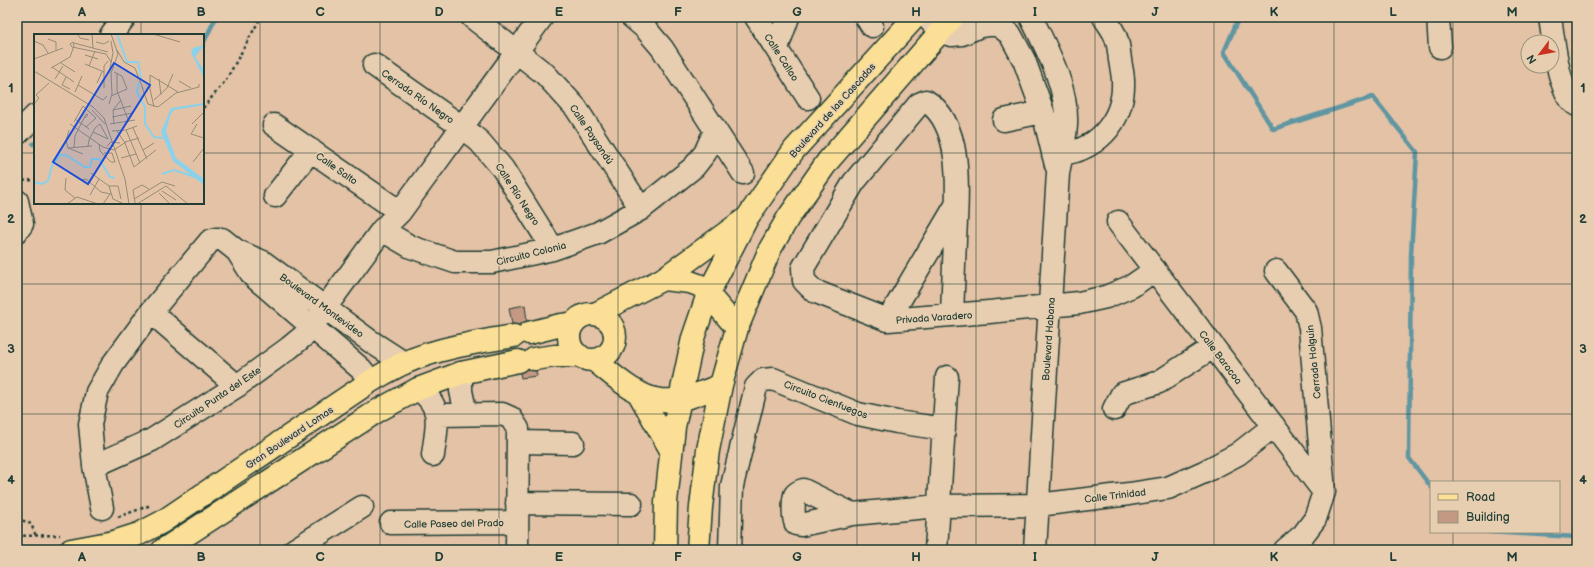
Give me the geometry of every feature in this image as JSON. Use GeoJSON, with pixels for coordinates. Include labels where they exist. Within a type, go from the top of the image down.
{"type":"FeatureCollection","features":[{"type":"Feature","properties":{"kind":"main road","name":"Boulevard de las Cascadas"},"geometry":{"type":"LineString","coordinates":[[665,550],[666,502],[671,450],[679,399],[693,338],[708,294],[747,218],[794,150],[915,17]]}},
{"type":"Feature","properties":{"kind":"main road"},"geometry":{"type":"LineString","coordinates":[[698,550],[701,507],[708,450],[720,385],[737,328],[770,249],[788,218],[828,161],[940,22]]}},
{"type":"Feature","properties":{"kind":"main road"},"geometry":{"type":"LineString","coordinates":[[720,385],[696,395],[679,399],[660,400],[638,392],[587,358],[574,352],[569,338],[570,330],[574,323],[580,318],[595,314],[663,279],[747,218]]}},
{"type":"Feature","properties":{"kind":"main road"},"geometry":{"type":"LineString","coordinates":[[663,279],[690,282],[701,286],[737,328]]}},
{"type":"Feature","properties":{"kind":"main road"},"geometry":{"type":"LineString","coordinates":[[162,550],[339,435],[379,410],[418,389],[469,371],[526,360],[555,356],[601,359],[608,355],[612,349],[615,334],[608,321],[602,316],[595,314]]}},
{"type":"Feature","properties":{"kind":"main road","name":"Gran Boulevard Lomas"},"geometry":{"type":"LineString","coordinates":[[68,543],[114,542],[139,534],[162,522],[371,381],[404,363],[449,348],[522,335],[574,323]]}},
{"type":"Feature","properties":{"kind":"main road"},"geometry":{"type":"LineString","coordinates":[[469,371],[472,343]]}},
{"type":"Feature","properties":{"kind":"main road"},"geometry":{"type":"LineString","coordinates":[[638,392],[671,450]]}},
{"type":"Feature","properties":{"kind":"main road"},"geometry":{"type":"LineString","coordinates":[[324,413],[339,435]]}},
{"type":"Feature","properties":{"kind":"street"},"geometry":{"type":"LineString","coordinates":[[112,34],[125,17]]}},
{"type":"Feature","properties":{"kind":"street","name":"Calle Paysandú"},"geometry":{"type":"LineString","coordinates":[[472,17],[546,74],[576,108],[641,209]]}},
{"type":"Feature","properties":{"kind":"street"},"geometry":{"type":"LineString","coordinates":[[325,308],[382,230],[400,212],[542,17]]}},
{"type":"Feature","properties":{"kind":"street"},"geometry":{"type":"LineString","coordinates":[[632,17],[662,48],[742,173]]}},
{"type":"Feature","properties":{"kind":"street","name":"Calle Callao"},"geometry":{"type":"LineString","coordinates":[[756,17],[808,98]]}},
{"type":"Feature","properties":{"kind":"street"},"geometry":{"type":"LineString","coordinates":[[777,48],[788,17]]}},
{"type":"Feature","properties":{"kind":"street","name":"Boulevard Habana"},"geometry":{"type":"LineString","coordinates":[[1031,17],[1054,67],[1063,95],[1066,123],[1058,161],[1035,550]]}},
{"type":"Feature","properties":{"kind":"street"},"geometry":{"type":"LineString","coordinates":[[1058,161],[1096,142],[1106,133],[1114,122],[1121,102],[1123,82],[1117,39],[1104,17]]}},
{"type":"Feature","properties":{"kind":"street"},"geometry":{"type":"LineString","coordinates":[[1117,39],[1124,17]]}},
{"type":"Feature","properties":{"kind":"street"},"geometry":{"type":"LineString","coordinates":[[1438,17],[1440,47]]}},
{"type":"Feature","properties":{"kind":"street"},"geometry":{"type":"LineString","coordinates":[[1550,17],[1555,56],[1561,77],[1569,98],[1577,105]]}},
{"type":"Feature","properties":{"kind":"street","name":"Boulevard Habana"},"geometry":{"type":"LineString","coordinates":[[940,22],[958,35],[980,26],[1000,21],[1010,34],[1019,50],[1043,112],[1058,161]]}},
{"type":"Feature","properties":{"kind":"street","name":"Cerrada Río Negro"},"geometry":{"type":"LineString","coordinates":[[374,65],[462,126]]}},
{"type":"Feature","properties":{"kind":"street","name":"Privada Varadero"},"geometry":{"type":"LineString","coordinates":[[956,204],[957,172],[952,144],[945,122],[933,105],[926,101],[919,104],[854,182],[803,268],[804,281],[814,291],[888,320],[1078,303],[1106,297],[1132,286],[1155,270]]}},
{"type":"Feature","properties":{"kind":"street"},"geometry":{"type":"LineString","coordinates":[[1004,120],[1043,112]]}},
{"type":"Feature","properties":{"kind":"street","name":"Calle Salto"},"geometry":{"type":"LineString","coordinates":[[274,125],[400,212]]}},
{"type":"Feature","properties":{"kind":"street","name":"Calle Río Negro"},"geometry":{"type":"LineString","coordinates":[[462,126],[480,142],[503,169],[553,249]]}},
{"type":"Feature","properties":{"kind":"street","name":"Circuito Colonia"},"geometry":{"type":"LineString","coordinates":[[382,230],[411,247],[455,262],[492,262],[553,249],[598,233],[641,209],[694,167],[705,153],[715,131]]}},
{"type":"Feature","properties":{"kind":"street"},"geometry":{"type":"LineString","coordinates":[[275,196],[311,150]]}},
{"type":"Feature","properties":{"kind":"street"},"geometry":{"type":"LineString","coordinates":[[17,201],[22,224],[17,231]]}},
{"type":"Feature","properties":{"kind":"street"},"geometry":{"type":"LineString","coordinates":[[952,315],[956,204]]}},
{"type":"Feature","properties":{"kind":"street"},"geometry":{"type":"LineString","coordinates":[[888,320],[956,204]]}},
{"type":"Feature","properties":{"kind":"street","name":"Calle Baracoa"},"geometry":{"type":"LineString","coordinates":[[1118,222],[1324,492]]}},
{"type":"Feature","properties":{"kind":"street","name":"Boulevard Montevideo"},"geometry":{"type":"LineString","coordinates":[[151,312],[210,241],[222,239],[237,251],[263,262],[325,308],[404,363]]}},
{"type":"Feature","properties":{"kind":"street","name":"Boulevard Montevideo"},"geometry":{"type":"LineString","coordinates":[[237,251],[253,276],[361,369],[371,381]]}},
{"type":"Feature","properties":{"kind":"street","name":"Cerrada Holguín"},"geometry":{"type":"LineString","coordinates":[[1276,271],[1306,311],[1310,328],[1324,492]]}},
{"type":"Feature","properties":{"kind":"street","name":"Circuito Punta del Este"},"geometry":{"type":"LineString","coordinates":[[94,466],[152,440],[237,386],[306,334],[325,308]]}},
{"type":"Feature","properties":{"kind":"street"},"geometry":{"type":"LineString","coordinates":[[107,514],[94,466],[90,424],[97,392],[113,364],[151,312],[237,386]]}},
{"type":"Feature","properties":{"kind":"street"},"geometry":{"type":"LineString","coordinates":[[1114,409],[1122,394],[1158,382],[1213,347]]}},
{"type":"Feature","properties":{"kind":"street"},"geometry":{"type":"LineString","coordinates":[[466,414],[461,391],[469,371]]}},
{"type":"Feature","properties":{"kind":"street"},"geometry":{"type":"LineString","coordinates":[[936,550],[947,377]]}},
{"type":"Feature","properties":{"kind":"street","name":"Circuito Cienfuegos"},"geometry":{"type":"LineString","coordinates":[[730,550],[732,486],[756,387],[763,380],[773,379],[858,414],[944,429]]}},
{"type":"Feature","properties":{"kind":"street"},"geometry":{"type":"LineString","coordinates":[[418,389],[430,398],[438,415],[433,455]]}},
{"type":"Feature","properties":{"kind":"street"},"geometry":{"type":"LineString","coordinates":[[438,415],[502,414],[512,418],[518,429],[517,550]]}},
{"type":"Feature","properties":{"kind":"street","name":"Calle Trinidad"},"geometry":{"type":"LineString","coordinates":[[852,514],[938,506],[1038,505],[1168,488],[1204,472],[1238,454],[1274,426]]}},
{"type":"Feature","properties":{"kind":"street"},"geometry":{"type":"LineString","coordinates":[[1294,452],[1320,438]]}},
{"type":"Feature","properties":{"kind":"street"},"geometry":{"type":"LineString","coordinates":[[518,442],[573,443]]}},
{"type":"Feature","properties":{"kind":"street"},"geometry":{"type":"LineString","coordinates":[[1285,550],[1303,535],[1315,519],[1324,492]]}},
{"type":"Feature","properties":{"kind":"street","name":"Calle Paseo del Prado"},"geometry":{"type":"LineString","coordinates":[[391,523],[631,504]]}},
{"type":"Feature","properties":{"kind":"street"},"geometry":{"type":"LineString","coordinates":[[294,550],[362,507]]}},
{"type":"Feature","properties":{"kind":"path"},"geometry":{"type":"LineString","coordinates":[[204,107],[226,80],[261,17]]}},
{"type":"Feature","properties":{"kind":"path"},"geometry":{"type":"LineString","coordinates":[[17,181],[34,180]]}},
{"type":"Feature","properties":{"kind":"path"},"geometry":{"type":"LineString","coordinates":[[107,514],[152,505]]}},
{"type":"Feature","properties":{"kind":"path"},"geometry":{"type":"LineString","coordinates":[[17,518],[31,524],[36,536]]}},
{"type":"Feature","properties":{"kind":"path"},"geometry":{"type":"LineString","coordinates":[[17,536],[36,536],[68,543]]}},
{"type":"Feature","properties":{"kind":"building"},"geometry":{"type":"Polygon","coordinates":[[[525,305],[527,321],[520,325],[512,324],[509,308],[525,305]]]}},
{"type":"Feature","properties":{"kind":"building"},"geometry":{"type":"Polygon","coordinates":[[[527,369],[536,371],[537,376],[521,378],[520,373],[527,369]]]}},
{"type":"Feature","properties":{"kind":"waterway"},"geometry":{"type":"LineString","coordinates":[[204,42],[216,17]]}},
{"type":"Feature","properties":{"kind":"waterway"},"geometry":{"type":"LineString","coordinates":[[1239,17],[1224,52],[1273,129],[1373,97],[1417,152],[1411,254],[1409,458],[1430,486]]}},
{"type":"Feature","properties":{"kind":"waterway"},"geometry":{"type":"LineString","coordinates":[[1507,533],[1577,537]]}}]}
